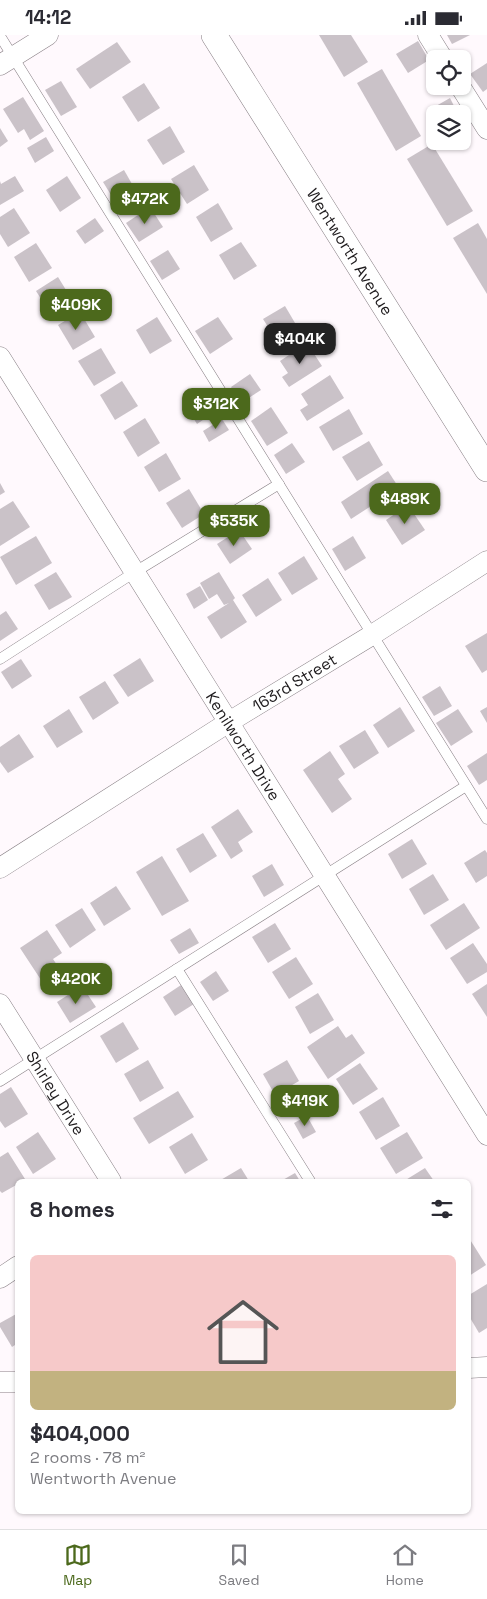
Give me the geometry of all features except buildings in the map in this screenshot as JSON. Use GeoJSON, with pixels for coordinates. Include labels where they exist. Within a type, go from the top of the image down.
{"type":"FeatureCollection","features":[{"type":"Feature","properties":{"kind":"street"},"geometry":{"type":"LineString","coordinates":[[6,61],[48,35]]}},
{"type":"Feature","properties":{"kind":"street","name":"Wentworth Avenue"},"geometry":{"type":"LineString","coordinates":[[214,35],[487,469]]}},
{"type":"Feature","properties":{"kind":"street"},"geometry":{"type":"LineString","coordinates":[[428,35],[437,50]]}},
{"type":"Feature","properties":{"kind":"street"},"geometry":{"type":"LineString","coordinates":[[466,95],[487,129]]}},
{"type":"Feature","properties":{"kind":"street","name":"Kenilworth Drive"},"geometry":{"type":"LineString","coordinates":[[0,357],[487,1135]]}},
{"type":"Feature","properties":{"kind":"street","name":"163rd Street"},"geometry":{"type":"LineString","coordinates":[[0,868],[487,561]]}},
{"type":"Feature","properties":{"kind":"street","name":"Shirley Drive"},"geometry":{"type":"LineString","coordinates":[[0,1004],[110,1179]]}},
{"type":"Feature","properties":{"kind":"street"},"geometry":{"type":"LineString","coordinates":[[0,1278],[15,1268]]}},
{"type":"Feature","properties":{"kind":"street"},"geometry":{"type":"LineString","coordinates":[[471,1368],[487,1367]]}},
{"type":"Feature","properties":{"kind":"street"},"geometry":{"type":"LineString","coordinates":[[0,1382],[15,1382]]}},
{"type":"Feature","properties":{"kind":"lane"},"geometry":{"type":"LineString","coordinates":[[0,36],[6,61],[278,484],[487,819]]}},
{"type":"Feature","properties":{"kind":"lane"},"geometry":{"type":"LineString","coordinates":[[0,659],[278,484]]}},
{"type":"Feature","properties":{"kind":"lane"},"geometry":{"type":"LineString","coordinates":[[0,1081],[466,786]]}},
{"type":"Feature","properties":{"kind":"lane"},"geometry":{"type":"LineString","coordinates":[[177,969],[309,1179]]}}]}
